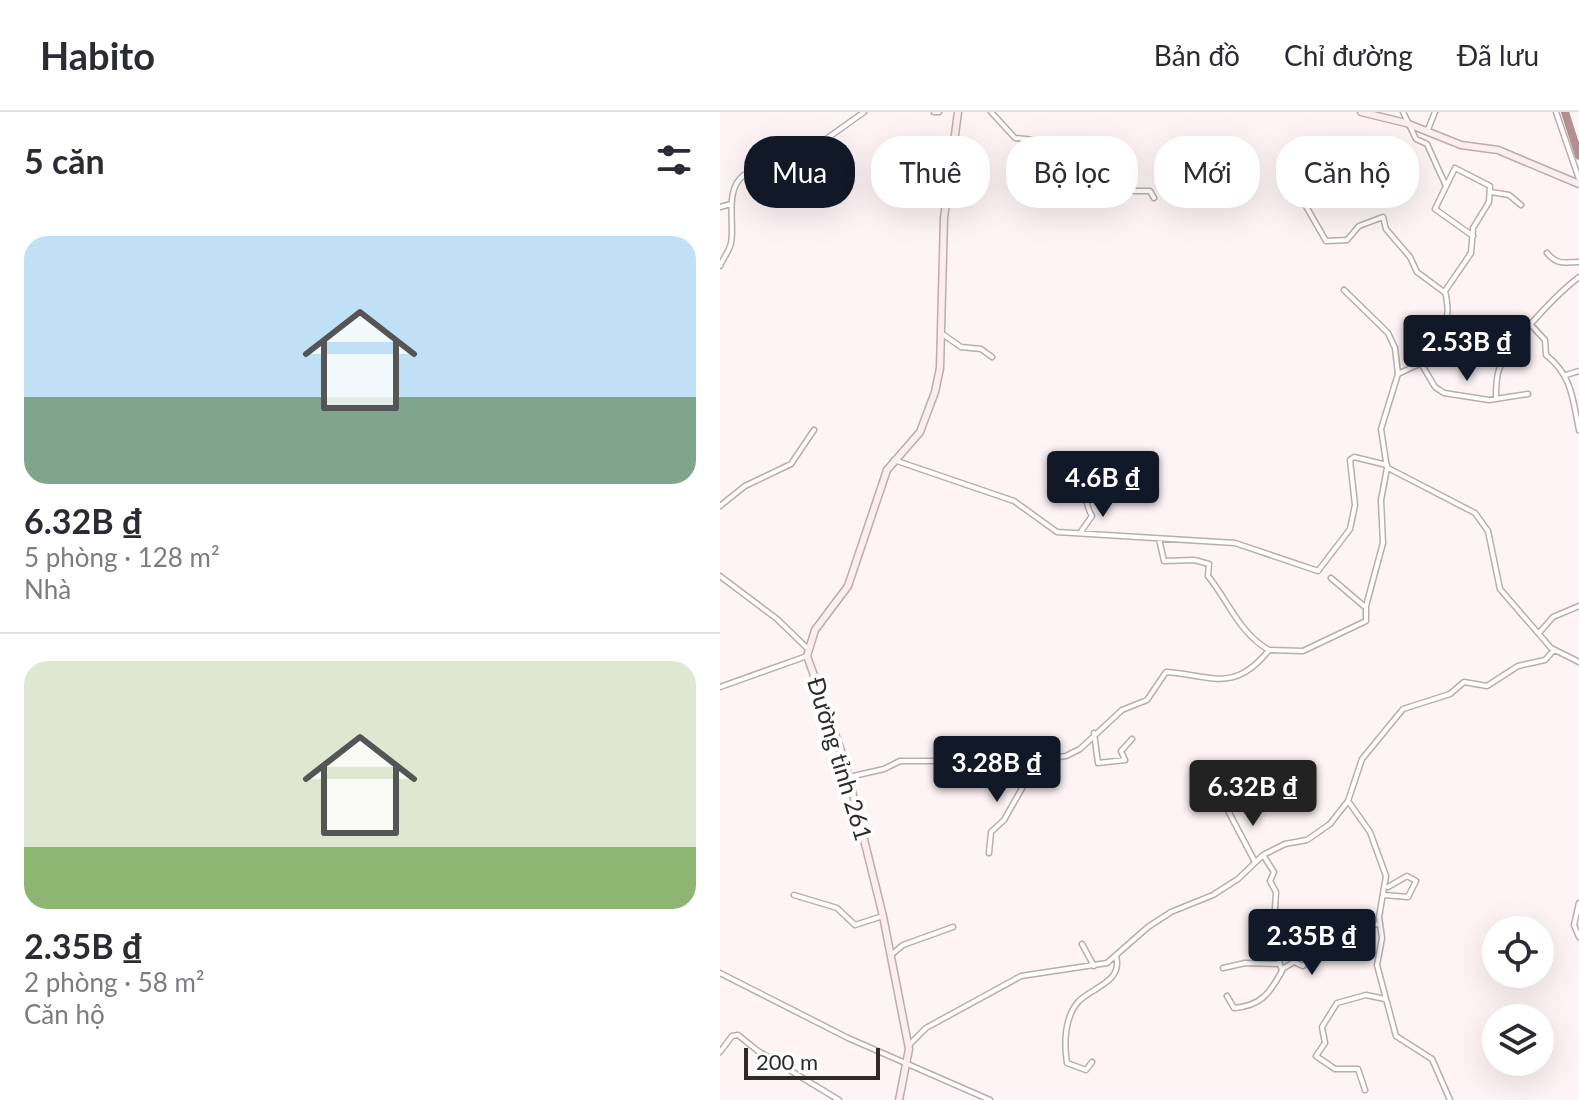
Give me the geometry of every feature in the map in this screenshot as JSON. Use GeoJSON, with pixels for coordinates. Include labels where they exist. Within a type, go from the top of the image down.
{"type":"FeatureCollection","features":[{"type":"Feature","properties":{"kind":"main road","name":"Đường tỉnh 261"},"geometry":{"type":"LineString","coordinates":[[899,1100],[908,1064],[909,1045],[883,916],[849,777],[808,652],[818,626],[848,586],[885,475],[894,460],[920,432],[933,401],[939,373],[944,218],[958,112]]}},
{"type":"Feature","properties":{"kind":"main road"},"geometry":{"type":"LineString","coordinates":[[1361,112],[1406,123],[1461,145],[1498,150],[1579,181]]}},
{"type":"Feature","properties":{"kind":"street"},"geometry":{"type":"LineString","coordinates":[[720,266],[730,247],[734,224],[731,204],[745,175],[783,175],[787,164],[802,160],[808,152],[864,112]]}},
{"type":"Feature","properties":{"kind":"street"},"geometry":{"type":"LineString","coordinates":[[991,112],[1013,136]]}},
{"type":"Feature","properties":{"kind":"street"},"geometry":{"type":"LineString","coordinates":[[1403,112],[1416,139],[1427,144],[1446,186]]}},
{"type":"Feature","properties":{"kind":"street"},"geometry":{"type":"LineString","coordinates":[[1427,132],[1435,112]]}},
{"type":"Feature","properties":{"kind":"street"},"geometry":{"type":"LineString","coordinates":[[1556,112],[1579,181]]}},
{"type":"Feature","properties":{"kind":"street"},"geometry":{"type":"LineString","coordinates":[[1473,236],[1435,209],[1457,168],[1490,186],[1491,192],[1489,202],[1474,224],[1473,236],[1471,253],[1445,294],[1448,314],[1442,329],[1416,345],[1421,363],[1435,387],[1444,393],[1496,399],[1528,394]]}},
{"type":"Feature","properties":{"kind":"street"},"geometry":{"type":"LineString","coordinates":[[1138,191],[1150,191],[1154,198]]}},
{"type":"Feature","properties":{"kind":"street"},"geometry":{"type":"LineString","coordinates":[[1491,192],[1509,195],[1521,205]]}},
{"type":"Feature","properties":{"kind":"street"},"geometry":{"type":"LineString","coordinates":[[720,207],[731,204]]}},
{"type":"Feature","properties":{"kind":"street"},"geometry":{"type":"LineString","coordinates":[[1307,208],[1326,241],[1347,240],[1359,226],[1383,217],[1386,229],[1410,257],[1417,272],[1445,294]]}},
{"type":"Feature","properties":{"kind":"street"},"geometry":{"type":"LineString","coordinates":[[1547,253],[1557,262],[1568,265],[1579,262]]}},
{"type":"Feature","properties":{"kind":"street"},"geometry":{"type":"LineString","coordinates":[[1496,399],[1499,368],[1540,311],[1579,277]]}},
{"type":"Feature","properties":{"kind":"street"},"geometry":{"type":"LineString","coordinates":[[1159,539],[1166,562],[1194,560],[1209,564],[1209,578],[1225,596],[1243,631],[1269,650],[1301,652],[1366,621],[1366,608],[1383,543],[1381,500],[1387,466],[1381,429],[1398,374],[1395,348],[1388,333],[1344,290]]}},
{"type":"Feature","properties":{"kind":"street"},"geometry":{"type":"LineString","coordinates":[[1532,326],[1545,340],[1546,355],[1566,375],[1575,399],[1579,430]]}},
{"type":"Feature","properties":{"kind":"street"},"geometry":{"type":"LineString","coordinates":[[941,333],[961,347],[981,349],[992,357]]}},
{"type":"Feature","properties":{"kind":"street"},"geometry":{"type":"LineString","coordinates":[[1398,374],[1421,363]]}},
{"type":"Feature","properties":{"kind":"street"},"geometry":{"type":"LineString","coordinates":[[1566,375],[1579,371]]}},
{"type":"Feature","properties":{"kind":"street"},"geometry":{"type":"LineString","coordinates":[[720,506],[745,486],[793,462],[814,430]]}},
{"type":"Feature","properties":{"kind":"street"},"geometry":{"type":"LineString","coordinates":[[894,460],[1014,501],[1057,532],[1159,539],[1202,538],[1240,544],[1318,571],[1350,529],[1355,505],[1350,460],[1354,457],[1387,466],[1475,513],[1488,531],[1500,589],[1554,650],[1579,662]]}},
{"type":"Feature","properties":{"kind":"street"},"geometry":{"type":"LineString","coordinates":[[1080,533],[1091,518],[1086,504],[1088,474],[1097,463]]}},
{"type":"Feature","properties":{"kind":"street"},"geometry":{"type":"LineString","coordinates":[[720,576],[771,614],[808,652],[720,687]]}},
{"type":"Feature","properties":{"kind":"street"},"geometry":{"type":"LineString","coordinates":[[1331,578],[1366,608]]}},
{"type":"Feature","properties":{"kind":"street"},"geometry":{"type":"LineString","coordinates":[[1539,634],[1553,617],[1579,606]]}},
{"type":"Feature","properties":{"kind":"street"},"geometry":{"type":"LineString","coordinates":[[849,777],[884,769],[900,761],[943,761],[976,749],[1038,760],[1074,753],[1122,710],[1147,700],[1166,672],[1208,680],[1235,678],[1261,661],[1269,650]]}},
{"type":"Feature","properties":{"kind":"street"},"geometry":{"type":"LineString","coordinates":[[909,1045],[926,1028],[1021,976],[1094,966],[1116,956],[1148,927],[1174,911],[1213,895],[1263,855],[1285,844],[1307,840],[1330,824],[1348,801],[1362,759],[1403,709],[1450,694],[1464,682],[1491,685],[1518,666],[1545,660],[1554,650]]}},
{"type":"Feature","properties":{"kind":"street"},"geometry":{"type":"LineString","coordinates":[[1094,733],[1098,763],[1125,760],[1121,751],[1132,739]]}},
{"type":"Feature","properties":{"kind":"street"},"geometry":{"type":"LineString","coordinates":[[989,853],[991,832],[1004,820],[1038,760]]}},
{"type":"Feature","properties":{"kind":"street"},"geometry":{"type":"LineString","coordinates":[[1236,790],[1224,803],[1255,862]]}},
{"type":"Feature","properties":{"kind":"street"},"geometry":{"type":"LineString","coordinates":[[1348,801],[1370,832],[1386,876],[1379,924],[1382,943],[1377,965],[1397,1039],[1432,1059],[1450,1100]]}},
{"type":"Feature","properties":{"kind":"street"},"geometry":{"type":"LineString","coordinates":[[1227,996],[1234,1008],[1264,999],[1281,966],[1273,942],[1276,892],[1270,881],[1274,872],[1263,855]]}},
{"type":"Feature","properties":{"kind":"street"},"geometry":{"type":"LineString","coordinates":[[1384,895],[1408,897],[1416,881],[1407,876],[1386,889]]}},
{"type":"Feature","properties":{"kind":"street"},"geometry":{"type":"LineString","coordinates":[[794,895],[837,908],[855,925],[883,916]]}},
{"type":"Feature","properties":{"kind":"street"},"geometry":{"type":"LineString","coordinates":[[1579,903],[1574,925],[1579,937]]}},
{"type":"Feature","properties":{"kind":"street"},"geometry":{"type":"LineString","coordinates":[[1223,968],[1245,963],[1281,966],[1294,962],[1303,966],[1319,948],[1322,935],[1343,928],[1379,924]]}},
{"type":"Feature","properties":{"kind":"street"},"geometry":{"type":"LineString","coordinates":[[890,956],[903,945],[953,927]]}},
{"type":"Feature","properties":{"kind":"street"},"geometry":{"type":"LineString","coordinates":[[1082,944],[1094,966]]}},
{"type":"Feature","properties":{"kind":"street"},"geometry":{"type":"LineString","coordinates":[[1092,1062],[1086,1070],[1067,1063],[1067,1027],[1080,1000],[1113,976],[1118,964],[1116,956]]}},
{"type":"Feature","properties":{"kind":"street"},"geometry":{"type":"LineString","coordinates":[[720,973],[848,1038],[990,1100]]}},
{"type":"Feature","properties":{"kind":"street"},"geometry":{"type":"LineString","coordinates":[[1365,1090],[1358,1069],[1335,1069],[1316,1056],[1325,1044],[1322,1027],[1337,1003],[1366,995],[1385,999]]}},
{"type":"Feature","properties":{"kind":"street"},"geometry":{"type":"LineString","coordinates":[[720,1052],[732,1036],[738,1035],[758,1051],[839,1100]]}},
{"type":"Feature","properties":{"kind":"waterway"},"geometry":{"type":"LineString","coordinates":[[1565,112],[1579,156]]}}]}
